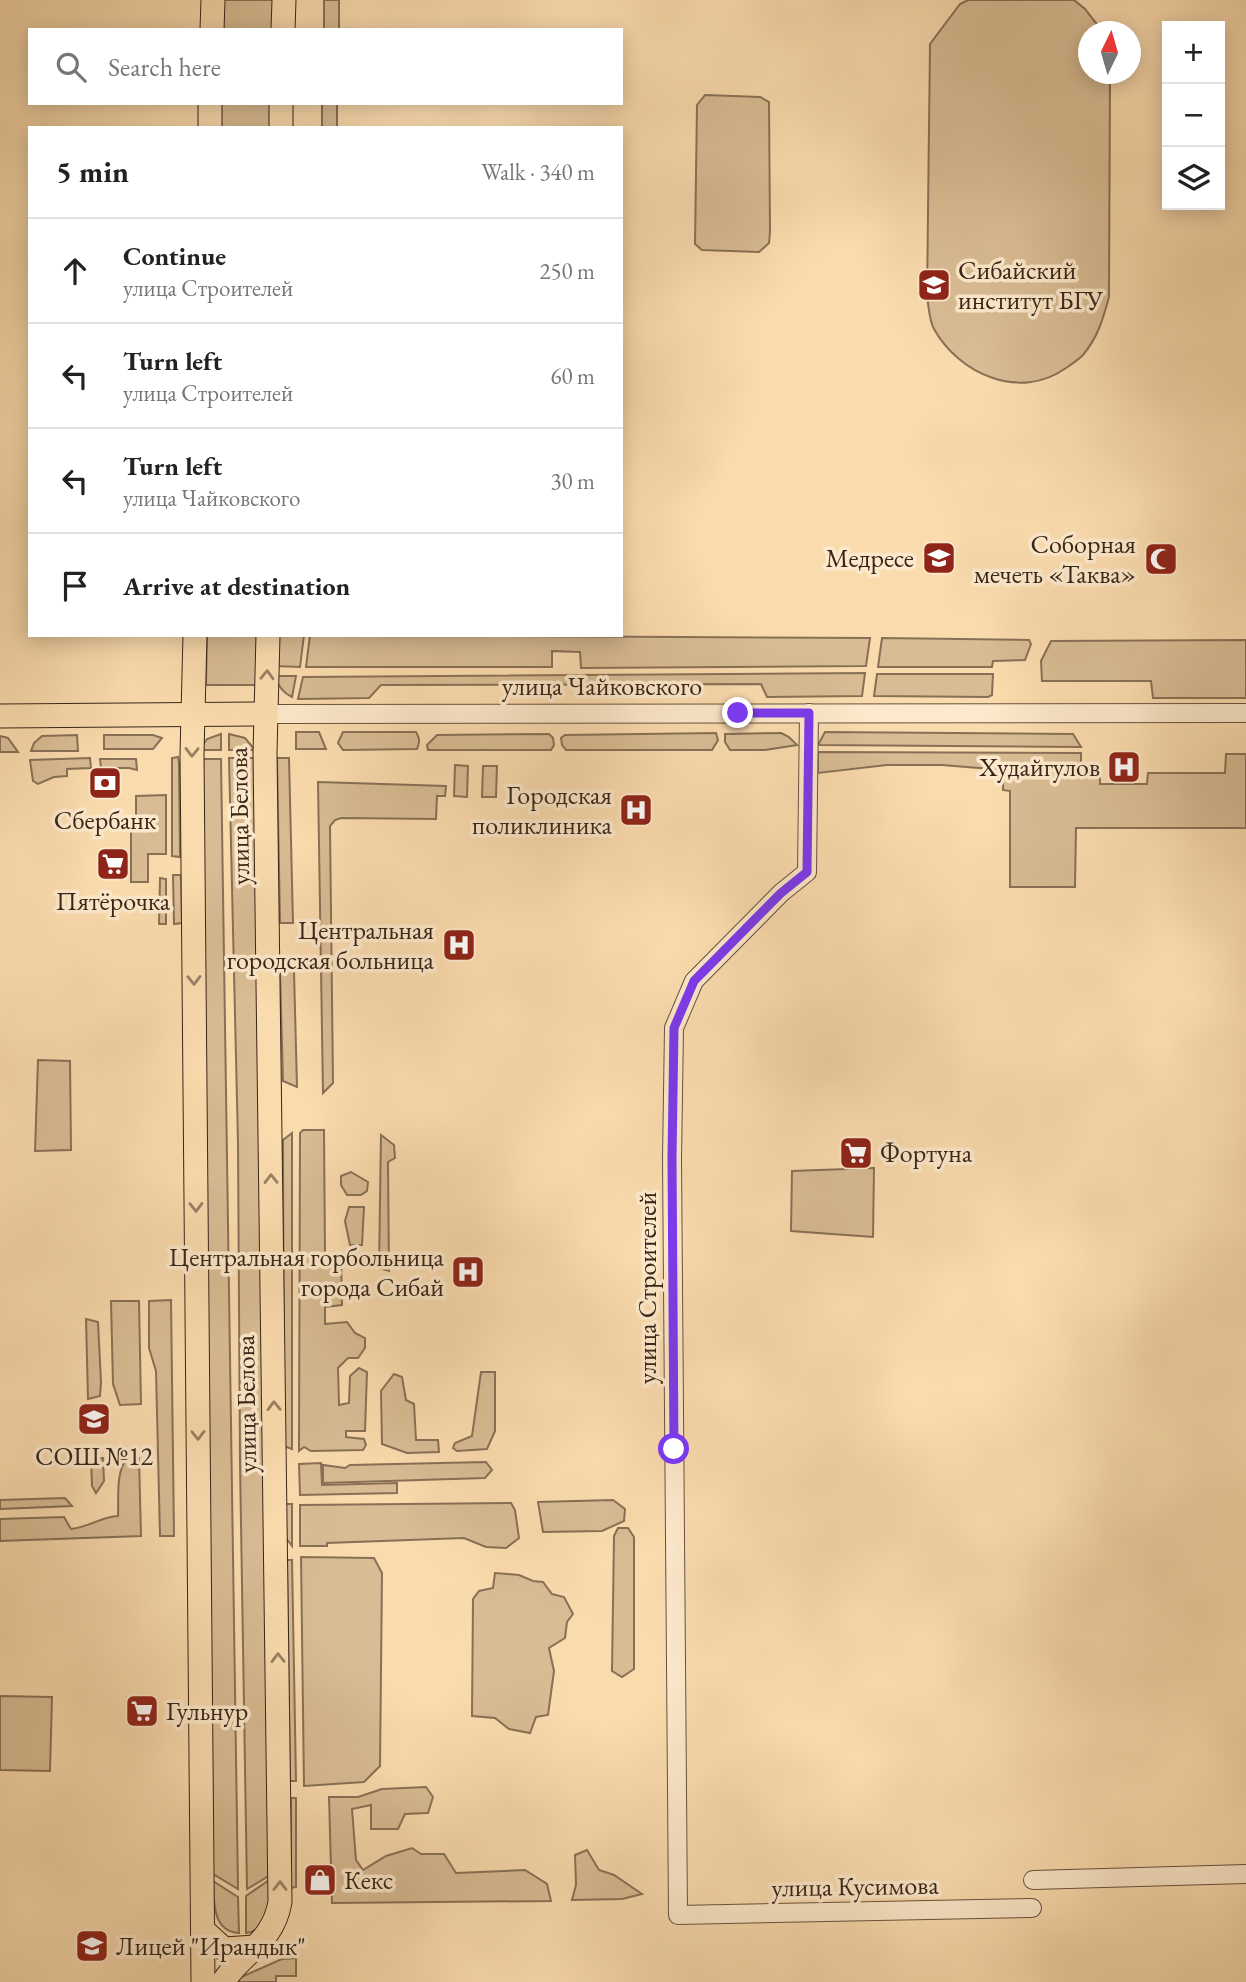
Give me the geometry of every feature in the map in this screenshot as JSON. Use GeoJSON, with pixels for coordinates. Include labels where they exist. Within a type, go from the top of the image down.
{"type":"FeatureCollection","features":[{"type":"Feature","properties":{"kind":"main road"},"geometry":{"type":"LineString","coordinates":[[212,28],[213,0]]}},
{"type":"Feature","properties":{"kind":"main road"},"geometry":{"type":"LineString","coordinates":[[283,28],[284,0]]}},
{"type":"Feature","properties":{"kind":"main road"},"geometry":{"type":"LineString","coordinates":[[210,105],[210,126]]}},
{"type":"Feature","properties":{"kind":"main road"},"geometry":{"type":"LineString","coordinates":[[281,105],[281,126]]}},
{"type":"Feature","properties":{"kind":"main road","name":"улица Белова"},"geometry":{"type":"LineString","coordinates":[[195,637],[193,714],[203,1930],[210,1979],[233,1967],[256,1947],[269,1934],[278,1914],[281,1838],[266,714],[268,637]]}},
{"type":"Feature","properties":{"kind":"main road","name":"улица Чайковского"},"geometry":{"type":"LineString","coordinates":[[0,716],[266,714]]}},
{"type":"Feature","properties":{"kind":"main road"},"geometry":{"type":"LineString","coordinates":[[203,1930],[224,1949],[256,1947]]}},
{"type":"Feature","properties":{"kind":"main road"},"geometry":{"type":"LineString","coordinates":[[210,1979],[224,1949]]}},
{"type":"Feature","properties":{"kind":"street","name":"улица Строителей"},"geometry":{"type":"LineString","coordinates":[[678,1915],[672,1158],[674,1028],[694,981],[781,893],[807,872],[809,713]]}},
{"type":"Feature","properties":{"kind":"street","name":"улица Чайковского"},"geometry":{"type":"LineString","coordinates":[[266,714],[1246,713]]}},
{"type":"Feature","properties":{"kind":"street"},"geometry":{"type":"LineString","coordinates":[[1032,1880],[1246,1874]]}},
{"type":"Feature","properties":{"kind":"street","name":"улица Кусимова"},"geometry":{"type":"LineString","coordinates":[[678,1915],[1032,1908]]}},
{"type":"Feature","properties":{"kind":"shaded area"},"geometry":{"type":"Polygon","coordinates":[[[224,0],[275,0],[274,28],[223,28],[224,0]]]}},
{"type":"Feature","properties":{"kind":"shaded area"},"geometry":{"type":"Polygon","coordinates":[[[324,0],[339,0],[339,28],[324,28],[324,0]]]}},
{"type":"Feature","properties":{"kind":"shaded area"},"geometry":{"type":"Polygon","coordinates":[[[968,0],[1074,0],[1094,21],[1078,21],[1078,84],[1110,84],[1109,297],[1096,335],[1083,355],[1048,378],[1029,382],[992,378],[959,359],[934,329],[929,313],[930,44],[960,4],[968,0]]]}},
{"type":"Feature","properties":{"kind":"shaded area"},"geometry":{"type":"Polygon","coordinates":[[[705,95],[760,97],[769,102],[770,232],[769,243],[759,252],[702,250],[695,244],[697,105],[705,95]]]}},
{"type":"Feature","properties":{"kind":"shaded area"},"geometry":{"type":"Polygon","coordinates":[[[221,105],[272,105],[272,126],[220,126],[221,105]]]}},
{"type":"Feature","properties":{"kind":"shaded area"},"geometry":{"type":"Polygon","coordinates":[[[322,105],[337,105],[337,126],[322,126],[322,105]]]}},
{"type":"Feature","properties":{"kind":"shaded area"},"geometry":{"type":"Polygon","coordinates":[[[207,637],[259,637],[256,685],[206,685],[207,637]]]}},
{"type":"Feature","properties":{"kind":"shaded area"},"geometry":{"type":"Polygon","coordinates":[[[276,637],[304,637],[300,667],[275,666],[276,637]]]}},
{"type":"Feature","properties":{"kind":"shaded area"},"geometry":{"type":"Polygon","coordinates":[[[310,637],[870,638],[866,666],[581,668],[580,652],[552,651],[552,667],[306,667],[310,637]]]}},
{"type":"Feature","properties":{"kind":"shaded area"},"geometry":{"type":"Polygon","coordinates":[[[882,638],[1029,640],[1031,644],[1025,660],[993,661],[992,667],[878,667],[882,638]]]}},
{"type":"Feature","properties":{"kind":"shaded area"},"geometry":{"type":"Polygon","coordinates":[[[1246,640],[1246,698],[1153,698],[1151,681],[1042,681],[1041,661],[1051,641],[1246,640]]]}},
{"type":"Feature","properties":{"kind":"shaded area"},"geometry":{"type":"Polygon","coordinates":[[[865,673],[862,696],[767,697],[761,684],[381,685],[369,698],[298,699],[303,677],[865,673]]]}},
{"type":"Feature","properties":{"kind":"shaded area"},"geometry":{"type":"Polygon","coordinates":[[[877,674],[993,674],[992,695],[874,696],[877,674]]]}},
{"type":"Feature","properties":{"kind":"shaded area"},"geometry":{"type":"Polygon","coordinates":[[[275,676],[296,676],[292,697],[281,689],[275,676]]]}},
{"type":"Feature","properties":{"kind":"shaded area"},"geometry":{"type":"Polygon","coordinates":[[[296,732],[319,732],[326,749],[296,749],[296,732]]]}},
{"type":"Feature","properties":{"kind":"shaded area"},"geometry":{"type":"Polygon","coordinates":[[[343,732],[416,732],[419,742],[417,749],[343,750],[338,743],[343,732]]]}},
{"type":"Feature","properties":{"kind":"shaded area"},"geometry":{"type":"Polygon","coordinates":[[[825,732],[1073,734],[1081,747],[818,745],[825,732]]]}},
{"type":"Feature","properties":{"kind":"shaded area"},"geometry":{"type":"Polygon","coordinates":[[[716,733],[718,740],[712,750],[566,750],[561,738],[565,735],[716,733]]]}},
{"type":"Feature","properties":{"kind":"shaded area"},"geometry":{"type":"Polygon","coordinates":[[[781,733],[797,745],[765,750],[730,750],[725,742],[725,734],[781,733]]]}},
{"type":"Feature","properties":{"kind":"shaded area"},"geometry":{"type":"Polygon","coordinates":[[[221,734],[221,750],[199,750],[207,739],[221,734]]]}},
{"type":"Feature","properties":{"kind":"shaded area"},"geometry":{"type":"Polygon","coordinates":[[[229,734],[245,738],[255,750],[229,750],[229,734]]]}},
{"type":"Feature","properties":{"kind":"shaded area"},"geometry":{"type":"Polygon","coordinates":[[[549,734],[554,745],[551,750],[428,750],[427,745],[437,735],[549,734]]]}},
{"type":"Feature","properties":{"kind":"shaded area"},"geometry":{"type":"Polygon","coordinates":[[[77,735],[78,751],[31,751],[34,743],[42,736],[77,735]]]}},
{"type":"Feature","properties":{"kind":"shaded area"},"geometry":{"type":"Polygon","coordinates":[[[104,735],[153,735],[162,738],[153,749],[104,749],[104,735]]]}},
{"type":"Feature","properties":{"kind":"shaded area"},"geometry":{"type":"Polygon","coordinates":[[[0,736],[8,738],[18,752],[0,752],[0,736]]]}},
{"type":"Feature","properties":{"kind":"shaded area"},"geometry":{"type":"Polygon","coordinates":[[[818,752],[1081,753],[1081,770],[1100,771],[1100,784],[1147,784],[1148,773],[1225,773],[1226,754],[1246,754],[1246,828],[1076,828],[1075,887],[1010,887],[1010,791],[1003,790],[1003,770],[942,765],[887,765],[818,773],[818,752]]]}},
{"type":"Feature","properties":{"kind":"shaded area"},"geometry":{"type":"Polygon","coordinates":[[[178,757],[180,857],[172,856],[172,758],[178,757]]]}},
{"type":"Feature","properties":{"kind":"shaded area"},"geometry":{"type":"Polygon","coordinates":[[[90,758],[91,768],[67,769],[67,776],[54,777],[38,784],[33,781],[30,760],[90,758]]]}},
{"type":"Feature","properties":{"kind":"shaded area"},"geometry":{"type":"Polygon","coordinates":[[[229,758],[255,758],[272,1870],[267,1877],[247,1889],[238,1143],[229,758]]]}},
{"type":"Feature","properties":{"kind":"shaded area"},"geometry":{"type":"Polygon","coordinates":[[[277,758],[289,758],[293,923],[280,923],[277,758]]]}},
{"type":"Feature","properties":{"kind":"shaded area"},"geometry":{"type":"Polygon","coordinates":[[[100,759],[136,759],[137,770],[101,768],[100,759]]]}},
{"type":"Feature","properties":{"kind":"shaded area"},"geometry":{"type":"Polygon","coordinates":[[[199,759],[221,759],[238,1889],[213,1874],[199,759]]]}},
{"type":"Feature","properties":{"kind":"shaded area"},"geometry":{"type":"Polygon","coordinates":[[[455,765],[468,766],[467,797],[454,796],[455,765]]]}},
{"type":"Feature","properties":{"kind":"shaded area"},"geometry":{"type":"Polygon","coordinates":[[[483,766],[497,766],[496,797],[482,797],[483,766]]]}},
{"type":"Feature","properties":{"kind":"shaded area"},"geometry":{"type":"Polygon","coordinates":[[[318,782],[446,786],[445,796],[437,796],[436,819],[341,818],[330,826],[333,1083],[323,1093],[318,782]]]}},
{"type":"Feature","properties":{"kind":"shaded area"},"geometry":{"type":"Polygon","coordinates":[[[166,795],[166,854],[148,854],[148,882],[131,882],[131,830],[136,830],[136,796],[166,795]]]}},
{"type":"Feature","properties":{"kind":"shaded area"},"geometry":{"type":"Polygon","coordinates":[[[173,875],[181,875],[182,923],[174,924],[173,875]]]}},
{"type":"Feature","properties":{"kind":"shaded area"},"geometry":{"type":"Polygon","coordinates":[[[160,878],[166,879],[166,924],[159,924],[160,878]]]}},
{"type":"Feature","properties":{"kind":"shaded area"},"geometry":{"type":"Polygon","coordinates":[[[280,971],[294,971],[297,1087],[283,1081],[280,971]]]}},
{"type":"Feature","properties":{"kind":"shaded area"},"geometry":{"type":"Polygon","coordinates":[[[38,1060],[70,1061],[71,1150],[35,1151],[38,1060]]]}},
{"type":"Feature","properties":{"kind":"shaded area"},"geometry":{"type":"Polygon","coordinates":[[[303,1130],[324,1130],[325,1254],[341,1255],[342,1305],[325,1307],[325,1324],[347,1322],[355,1333],[365,1338],[365,1348],[358,1358],[348,1358],[338,1368],[339,1405],[349,1403],[350,1376],[359,1368],[367,1372],[365,1431],[346,1431],[346,1437],[364,1439],[366,1445],[363,1450],[311,1451],[304,1447],[299,1451],[300,1133],[303,1130]]]}},
{"type":"Feature","properties":{"kind":"shaded area"},"geometry":{"type":"Polygon","coordinates":[[[292,1133],[292,1449],[284,1446],[283,1140],[292,1133]]]}},
{"type":"Feature","properties":{"kind":"shaded area"},"geometry":{"type":"Polygon","coordinates":[[[381,1135],[394,1145],[395,1158],[388,1162],[389,1271],[379,1268],[381,1135]]]}},
{"type":"Feature","properties":{"kind":"shaded area"},"geometry":{"type":"Polygon","coordinates":[[[874,1168],[873,1237],[791,1231],[792,1171],[874,1168]]]}},
{"type":"Feature","properties":{"kind":"shaded area"},"geometry":{"type":"Polygon","coordinates":[[[351,1172],[368,1182],[367,1191],[361,1195],[347,1195],[341,1185],[341,1176],[351,1172]]]}},
{"type":"Feature","properties":{"kind":"shaded area"},"geometry":{"type":"Polygon","coordinates":[[[349,1207],[364,1207],[362,1245],[350,1245],[345,1221],[349,1207]]]}},
{"type":"Feature","properties":{"kind":"shaded area"},"geometry":{"type":"Polygon","coordinates":[[[171,1300],[174,1536],[160,1536],[156,1371],[149,1348],[149,1301],[171,1300]]]}},
{"type":"Feature","properties":{"kind":"shaded area"},"geometry":{"type":"Polygon","coordinates":[[[111,1301],[139,1301],[141,1404],[120,1405],[113,1384],[111,1301]]]}},
{"type":"Feature","properties":{"kind":"shaded area"},"geometry":{"type":"Polygon","coordinates":[[[86,1319],[98,1322],[101,1382],[100,1396],[88,1399],[86,1319]]]}},
{"type":"Feature","properties":{"kind":"shaded area"},"geometry":{"type":"Polygon","coordinates":[[[481,1372],[495,1372],[495,1431],[487,1449],[457,1451],[453,1448],[455,1443],[472,1436],[481,1372]]]}},
{"type":"Feature","properties":{"kind":"shaded area"},"geometry":{"type":"Polygon","coordinates":[[[394,1374],[402,1377],[406,1400],[414,1404],[416,1440],[438,1440],[439,1452],[407,1453],[382,1444],[381,1391],[394,1374]]]}},
{"type":"Feature","properties":{"kind":"shaded area"},"geometry":{"type":"Polygon","coordinates":[[[128,1457],[139,1458],[141,1536],[0,1541],[0,1519],[64,1517],[71,1529],[118,1516],[119,1477],[128,1457]]]}},
{"type":"Feature","properties":{"kind":"shaded area"},"geometry":{"type":"Polygon","coordinates":[[[103,1458],[104,1481],[96,1493],[92,1486],[91,1459],[103,1458]]]}},
{"type":"Feature","properties":{"kind":"shaded area"},"geometry":{"type":"Polygon","coordinates":[[[486,1462],[492,1470],[485,1478],[323,1483],[323,1465],[345,1468],[350,1465],[486,1462]]]}},
{"type":"Feature","properties":{"kind":"shaded area"},"geometry":{"type":"Polygon","coordinates":[[[321,1463],[322,1485],[397,1483],[397,1493],[300,1495],[299,1464],[321,1463]]]}},
{"type":"Feature","properties":{"kind":"shaded area"},"geometry":{"type":"Polygon","coordinates":[[[65,1498],[72,1506],[0,1509],[0,1500],[65,1498]]]}},
{"type":"Feature","properties":{"kind":"shaded area"},"geometry":{"type":"Polygon","coordinates":[[[613,1500],[625,1509],[624,1521],[602,1531],[543,1532],[538,1502],[613,1500]]]}},
{"type":"Feature","properties":{"kind":"shaded area"},"geometry":{"type":"Polygon","coordinates":[[[511,1503],[515,1510],[519,1538],[506,1548],[486,1547],[464,1538],[300,1546],[300,1505],[511,1503]]]}},
{"type":"Feature","properties":{"kind":"shaded area"},"geometry":{"type":"Polygon","coordinates":[[[286,1504],[292,1504],[292,1546],[286,1538],[286,1504]]]}},
{"type":"Feature","properties":{"kind":"shaded area"},"geometry":{"type":"Polygon","coordinates":[[[618,1528],[628,1528],[634,1537],[634,1669],[622,1677],[612,1671],[614,1536],[618,1528]]]}},
{"type":"Feature","properties":{"kind":"shaded area"},"geometry":{"type":"Polygon","coordinates":[[[301,1557],[374,1558],[382,1573],[380,1766],[364,1782],[304,1786],[301,1557]]]}},
{"type":"Feature","properties":{"kind":"shaded area"},"geometry":{"type":"Polygon","coordinates":[[[287,1560],[292,1560],[296,1781],[290,1781],[287,1560]]]}},
{"type":"Feature","properties":{"kind":"shaded area"},"geometry":{"type":"Polygon","coordinates":[[[495,1573],[519,1575],[543,1582],[552,1594],[564,1597],[573,1614],[567,1622],[565,1638],[549,1648],[554,1671],[548,1715],[536,1717],[530,1733],[509,1729],[495,1718],[472,1716],[473,1599],[479,1591],[493,1588],[495,1573]]]}},
{"type":"Feature","properties":{"kind":"shaded area"},"geometry":{"type":"Polygon","coordinates":[[[0,1696],[52,1697],[50,1771],[0,1770],[0,1696]]]}},
{"type":"Feature","properties":{"kind":"shaded area"},"geometry":{"type":"Polygon","coordinates":[[[426,1787],[433,1797],[428,1813],[405,1814],[398,1829],[371,1829],[371,1805],[352,1809],[356,1860],[363,1870],[386,1856],[412,1848],[421,1854],[444,1854],[456,1873],[525,1870],[547,1884],[551,1901],[332,1903],[329,1797],[358,1797],[382,1789],[426,1787]]]}},
{"type":"Feature","properties":{"kind":"shaded area"},"geometry":{"type":"Polygon","coordinates":[[[291,1798],[296,1798],[296,1887],[291,1888],[291,1798]]]}},
{"type":"Feature","properties":{"kind":"shaded area"},"geometry":{"type":"Polygon","coordinates":[[[587,1850],[599,1870],[614,1875],[642,1894],[622,1899],[572,1900],[576,1885],[575,1855],[587,1850]]]}},
{"type":"Feature","properties":{"kind":"shaded area"},"geometry":{"type":"Polygon","coordinates":[[[272,1878],[270,1903],[265,1920],[254,1931],[246,1933],[246,1896],[272,1878]]]}},
{"type":"Feature","properties":{"kind":"shaded area"},"geometry":{"type":"Polygon","coordinates":[[[213,1881],[238,1897],[239,1933],[230,1931],[219,1921],[213,1881]]]}},
{"type":"Feature","properties":{"kind":"shaded area"},"geometry":{"type":"Polygon","coordinates":[[[296,1958],[296,1976],[276,1976],[276,1982],[239,1982],[239,1978],[282,1959],[296,1958]]]}},
{"type":"Feature","properties":{"kind":"place","name":"Сибайский институт БГУ"},"geometry":{"type":"Point","coordinates":[934,285]}},
{"type":"Feature","properties":{"kind":"place","name":"Медресе"},"geometry":{"type":"Point","coordinates":[939,558]}},
{"type":"Feature","properties":{"kind":"place","name":"Соборная мечеть «Таква»"},"geometry":{"type":"Point","coordinates":[1161,559]}},
{"type":"Feature","properties":{"kind":"place","name":"Худайгулов"},"geometry":{"type":"Point","coordinates":[1124,767]}},
{"type":"Feature","properties":{"kind":"place","name":"Сбербанк"},"geometry":{"type":"Point","coordinates":[105,783]}},
{"type":"Feature","properties":{"kind":"place","name":"Городская поликлиника"},"geometry":{"type":"Point","coordinates":[636,810]}},
{"type":"Feature","properties":{"kind":"place","name":"Пятёрочка"},"geometry":{"type":"Point","coordinates":[113,864]}},
{"type":"Feature","properties":{"kind":"place","name":"Центральная городская больница"},"geometry":{"type":"Point","coordinates":[459,945]}},
{"type":"Feature","properties":{"kind":"place","name":"Фортуна"},"geometry":{"type":"Point","coordinates":[856,1153]}},
{"type":"Feature","properties":{"kind":"place","name":"Центральная горбольница города Сибай"},"geometry":{"type":"Point","coordinates":[468,1272]}},
{"type":"Feature","properties":{"kind":"place","name":"СОШ №12"},"geometry":{"type":"Point","coordinates":[94,1419]}},
{"type":"Feature","properties":{"kind":"place","name":"Гульнур"},"geometry":{"type":"Point","coordinates":[142,1711]}},
{"type":"Feature","properties":{"kind":"place","name":"Кекс"},"geometry":{"type":"Point","coordinates":[320,1880]}},
{"type":"Feature","properties":{"kind":"place","name":"Лицей \"Ирандык\""},"geometry":{"type":"Point","coordinates":[92,1946]}},
{"type":"Feature","properties":{"kind":"route"},"geometry":{"type":"LineString","coordinates":[[674,1449],[674,1028],[694,981],[781,893],[807,872],[809,713],[738,713]]}}]}
